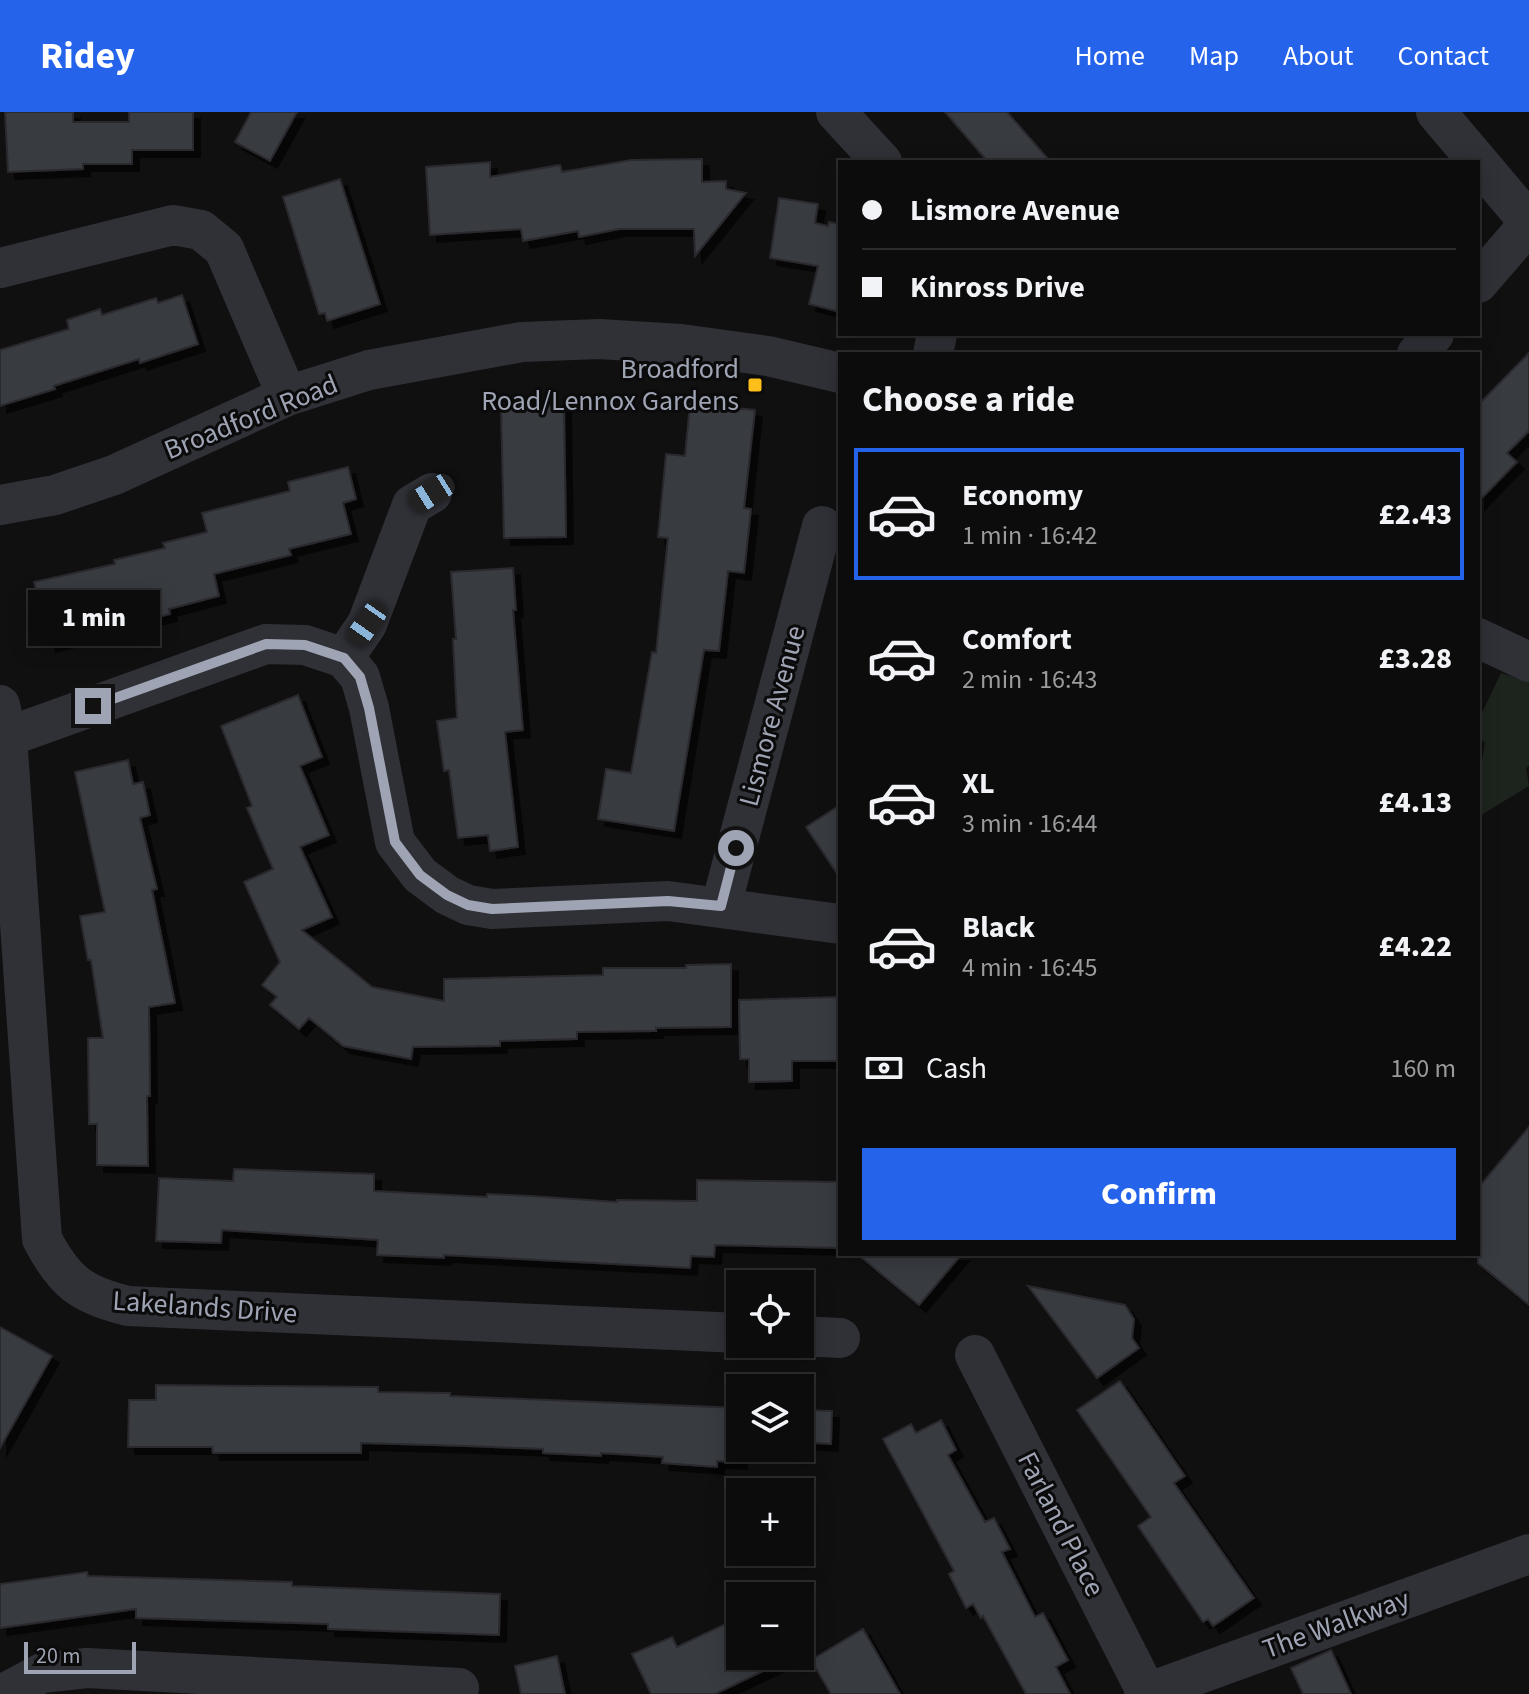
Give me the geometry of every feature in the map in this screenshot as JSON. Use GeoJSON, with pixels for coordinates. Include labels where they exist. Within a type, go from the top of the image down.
{"type":"FeatureCollection","features":[{"type":"Feature","properties":{"kind":"street"},"geometry":{"type":"LineString","coordinates":[[836,112],[880,160]]}},
{"type":"Feature","properties":{"kind":"street"},"geometry":{"type":"LineString","coordinates":[[1436,112],[1476,160]]}},
{"type":"Feature","properties":{"kind":"street"},"geometry":{"type":"LineString","coordinates":[[1480,165],[1529,223],[1480,281]]}},
{"type":"Feature","properties":{"kind":"street"},"geometry":{"type":"LineString","coordinates":[[0,268],[173,225],[201,230],[224,249],[287,396]]}},
{"type":"Feature","properties":{"kind":"street"},"geometry":{"type":"LineString","coordinates":[[1419,352],[1432,336]]}},
{"type":"Feature","properties":{"kind":"street","name":"Broadford Road"},"geometry":{"type":"LineString","coordinates":[[0,505],[55,495],[114,475],[287,396],[369,370],[522,342],[599,339],[681,344],[768,356],[838,373]]}},
{"type":"Feature","properties":{"kind":"street"},"geometry":{"type":"LineString","coordinates":[[344,658],[367,624],[412,505],[432,493]]}},
{"type":"Feature","properties":{"kind":"street","name":"Lismore Avenue"},"geometry":{"type":"LineString","coordinates":[[721,906],[822,526]]}},
{"type":"Feature","properties":{"kind":"street"},"geometry":{"type":"LineString","coordinates":[[1480,639],[1529,662]]}},
{"type":"Feature","properties":{"kind":"street"},"geometry":{"type":"LineString","coordinates":[[4,721],[266,644],[305,645],[344,658],[360,677],[395,842],[420,875],[447,895],[468,905],[492,909],[668,901],[838,924]]}},
{"type":"Feature","properties":{"kind":"street","name":"Lakelands Drive"},"geometry":{"type":"LineString","coordinates":[[4,721],[42,1239],[54,1262],[72,1282],[98,1299],[128,1306],[726,1332]]}},
{"type":"Feature","properties":{"kind":"street"},"geometry":{"type":"LineString","coordinates":[[814,1337],[840,1338]]}},
{"type":"Feature","properties":{"kind":"street","name":"Farland Place"},"geometry":{"type":"LineString","coordinates":[[975,1355],[1146,1693]]}},
{"type":"Feature","properties":{"kind":"street","name":"The Walkway"},"geometry":{"type":"LineString","coordinates":[[1146,1693],[1529,1554]]}},
{"type":"Feature","properties":{"kind":"street"},"geometry":{"type":"LineString","coordinates":[[3,1694],[42,1673],[87,1668],[459,1688]]}},
{"type":"Feature","properties":{"kind":"shaded area"},"geometry":{"type":"Polygon","coordinates":[[[1501,673],[1529,682],[1529,766],[1526,768],[1529,786],[1480,816],[1480,772],[1485,743],[1480,738],[1480,717],[1501,673]]]}},
{"type":"Feature","properties":{"kind":"building"},"geometry":{"type":"Polygon","coordinates":[[[5,112],[73,112],[73,122],[129,122],[129,112],[193,112],[193,150],[132,150],[132,164],[83,164],[83,169],[8,172],[5,112]]]}},
{"type":"Feature","properties":{"kind":"building"},"geometry":{"type":"Polygon","coordinates":[[[251,112],[297,112],[270,161],[235,142],[251,112]]]}},
{"type":"Feature","properties":{"kind":"building"},"geometry":{"type":"Polygon","coordinates":[[[945,112],[1007,112],[1049,160],[986,160],[945,112]]]}},
{"type":"Feature","properties":{"kind":"building"},"geometry":{"type":"Polygon","coordinates":[[[702,159],[702,182],[726,181],[726,189],[746,193],[695,256],[694,229],[619,229],[579,237],[578,231],[523,241],[521,229],[430,235],[426,167],[490,162],[490,177],[560,165],[562,172],[631,160],[702,159]]]}},
{"type":"Feature","properties":{"kind":"building"},"geometry":{"type":"Polygon","coordinates":[[[340,179],[380,304],[327,321],[325,313],[319,314],[283,197],[340,179]]]}},
{"type":"Feature","properties":{"kind":"building"},"geometry":{"type":"Polygon","coordinates":[[[779,198],[818,204],[815,223],[828,226],[829,222],[838,224],[838,311],[809,304],[818,266],[770,258],[779,198]]]}},
{"type":"Feature","properties":{"kind":"building"},"geometry":{"type":"Polygon","coordinates":[[[182,295],[198,344],[140,363],[139,359],[0,406],[0,350],[69,329],[67,320],[100,309],[102,315],[156,298],[158,303],[182,295]]]}},
{"type":"Feature","properties":{"kind":"building"},"geometry":{"type":"Polygon","coordinates":[[[1529,353],[1529,431],[1507,453],[1517,462],[1480,500],[1480,403],[1529,353]]]}},
{"type":"Feature","properties":{"kind":"building"},"geometry":{"type":"Polygon","coordinates":[[[690,404],[755,410],[744,508],[751,509],[744,573],[728,571],[719,651],[704,650],[674,831],[598,819],[606,769],[631,773],[652,652],[656,653],[668,538],[658,537],[666,454],[685,456],[690,404]]]}},
{"type":"Feature","properties":{"kind":"building"},"geometry":{"type":"Polygon","coordinates":[[[564,406],[566,537],[504,538],[501,407],[564,406]]]}},
{"type":"Feature","properties":{"kind":"building"},"geometry":{"type":"Polygon","coordinates":[[[348,467],[356,499],[343,503],[351,534],[289,549],[291,555],[214,574],[219,596],[169,609],[170,614],[49,645],[34,582],[115,564],[114,560],[165,548],[163,543],[207,532],[202,513],[290,491],[288,482],[348,467]]]}},
{"type":"Feature","properties":{"kind":"building"},"geometry":{"type":"Polygon","coordinates":[[[513,568],[516,610],[513,610],[523,730],[505,732],[518,847],[490,851],[488,835],[458,838],[449,770],[444,771],[437,721],[457,718],[451,572],[513,568]]]}},
{"type":"Feature","properties":{"kind":"building"},"geometry":{"type":"Polygon","coordinates":[[[298,695],[322,757],[300,766],[329,835],[300,847],[332,917],[302,930],[372,987],[444,1001],[444,979],[603,975],[603,968],[686,968],[686,965],[731,964],[731,1027],[577,1032],[577,1039],[500,1041],[500,1046],[413,1047],[411,1059],[343,1046],[309,1018],[299,1029],[270,1005],[277,997],[262,985],[280,962],[244,882],[273,869],[247,808],[252,806],[221,726],[298,695]]]}},
{"type":"Feature","properties":{"kind":"building"},"geometry":{"type":"Polygon","coordinates":[[[128,760],[133,784],[143,782],[150,815],[140,818],[157,889],[152,890],[175,1003],[149,1007],[148,1166],[97,1165],[97,1124],[89,1124],[88,1038],[103,1038],[91,960],[88,960],[80,916],[105,912],[75,772],[128,760]]]}},
{"type":"Feature","properties":{"kind":"building"},"geometry":{"type":"Polygon","coordinates":[[[838,806],[838,875],[806,827],[838,806]]]}},
{"type":"Feature","properties":{"kind":"building"},"geometry":{"type":"Polygon","coordinates":[[[838,997],[838,1061],[792,1061],[792,1081],[749,1082],[749,1059],[740,1059],[739,1000],[838,997]]]}},
{"type":"Feature","properties":{"kind":"building"},"geometry":{"type":"Polygon","coordinates":[[[1529,1127],[1529,1305],[1478,1263],[1480,1186],[1529,1127]]]}},
{"type":"Feature","properties":{"kind":"building"},"geometry":{"type":"Polygon","coordinates":[[[234,1169],[374,1174],[374,1191],[617,1202],[697,1201],[697,1180],[838,1182],[838,1248],[715,1245],[714,1257],[691,1256],[690,1268],[444,1255],[444,1258],[377,1255],[378,1240],[222,1230],[221,1243],[156,1241],[159,1178],[233,1181],[234,1169]]]}},
{"type":"Feature","properties":{"kind":"building"},"geometry":{"type":"Polygon","coordinates":[[[859,1256],[960,1256],[919,1305],[859,1256]]]}},
{"type":"Feature","properties":{"kind":"building"},"geometry":{"type":"Polygon","coordinates":[[[1028,1286],[1125,1305],[1134,1319],[1132,1338],[1139,1348],[1097,1378],[1028,1286]]]}},
{"type":"Feature","properties":{"kind":"building"},"geometry":{"type":"Polygon","coordinates":[[[0,1327],[52,1356],[0,1448],[0,1327]]]}},
{"type":"Feature","properties":{"kind":"building"},"geometry":{"type":"Polygon","coordinates":[[[1120,1381],[1185,1476],[1174,1483],[1254,1598],[1213,1626],[1208,1619],[1203,1622],[1138,1526],[1151,1517],[1077,1410],[1120,1381]]]}},
{"type":"Feature","properties":{"kind":"building"},"geometry":{"type":"Polygon","coordinates":[[[156,1385],[378,1387],[378,1392],[726,1407],[726,1461],[717,1461],[717,1467],[662,1463],[663,1457],[543,1453],[543,1449],[361,1443],[361,1453],[213,1453],[212,1447],[128,1447],[129,1400],[156,1400],[156,1385]]]}},
{"type":"Feature","properties":{"kind":"building"},"geometry":{"type":"Polygon","coordinates":[[[814,1410],[832,1411],[831,1444],[814,1443],[814,1410]]]}},
{"type":"Feature","properties":{"kind":"building"},"geometry":{"type":"Polygon","coordinates":[[[941,1420],[956,1450],[948,1455],[985,1522],[994,1518],[1010,1549],[1002,1552],[1035,1617],[1043,1613],[1068,1660],[1056,1667],[1070,1694],[1026,1694],[983,1616],[981,1618],[973,1604],[966,1608],[949,1574],[954,1571],[883,1439],[911,1424],[916,1433],[941,1420]]]}},
{"type":"Feature","properties":{"kind":"building"},"geometry":{"type":"Polygon","coordinates":[[[87,1572],[88,1576],[292,1582],[292,1586],[500,1594],[499,1635],[328,1629],[328,1624],[136,1618],[136,1609],[0,1628],[0,1584],[87,1572]]]}},
{"type":"Feature","properties":{"kind":"building"},"geometry":{"type":"Polygon","coordinates":[[[726,1624],[726,1670],[766,1670],[715,1694],[651,1694],[632,1654],[672,1637],[677,1647],[726,1624]]]}},
{"type":"Feature","properties":{"kind":"building"},"geometry":{"type":"Polygon","coordinates":[[[863,1629],[900,1694],[831,1694],[814,1665],[814,1658],[863,1629]]]}},
{"type":"Feature","properties":{"kind":"building"},"geometry":{"type":"Polygon","coordinates":[[[1331,1650],[1351,1694],[1303,1694],[1291,1668],[1331,1650]]]}},
{"type":"Feature","properties":{"kind":"building"},"geometry":{"type":"Polygon","coordinates":[[[557,1656],[565,1694],[521,1694],[515,1666],[557,1656]]]}},
{"type":"Feature","properties":{"kind":"place","name":"Broadford Road/Lennox Gardens"},"geometry":{"type":"Point","coordinates":[755,385]}},
{"type":"Feature","properties":{"kind":"route"},"geometry":{"type":"LineString","coordinates":[[93,706],[266,644],[305,645],[344,658],[360,677],[369,708],[395,842],[420,875],[447,895],[468,905],[492,909],[668,901],[721,906],[736,848]]}}]}
